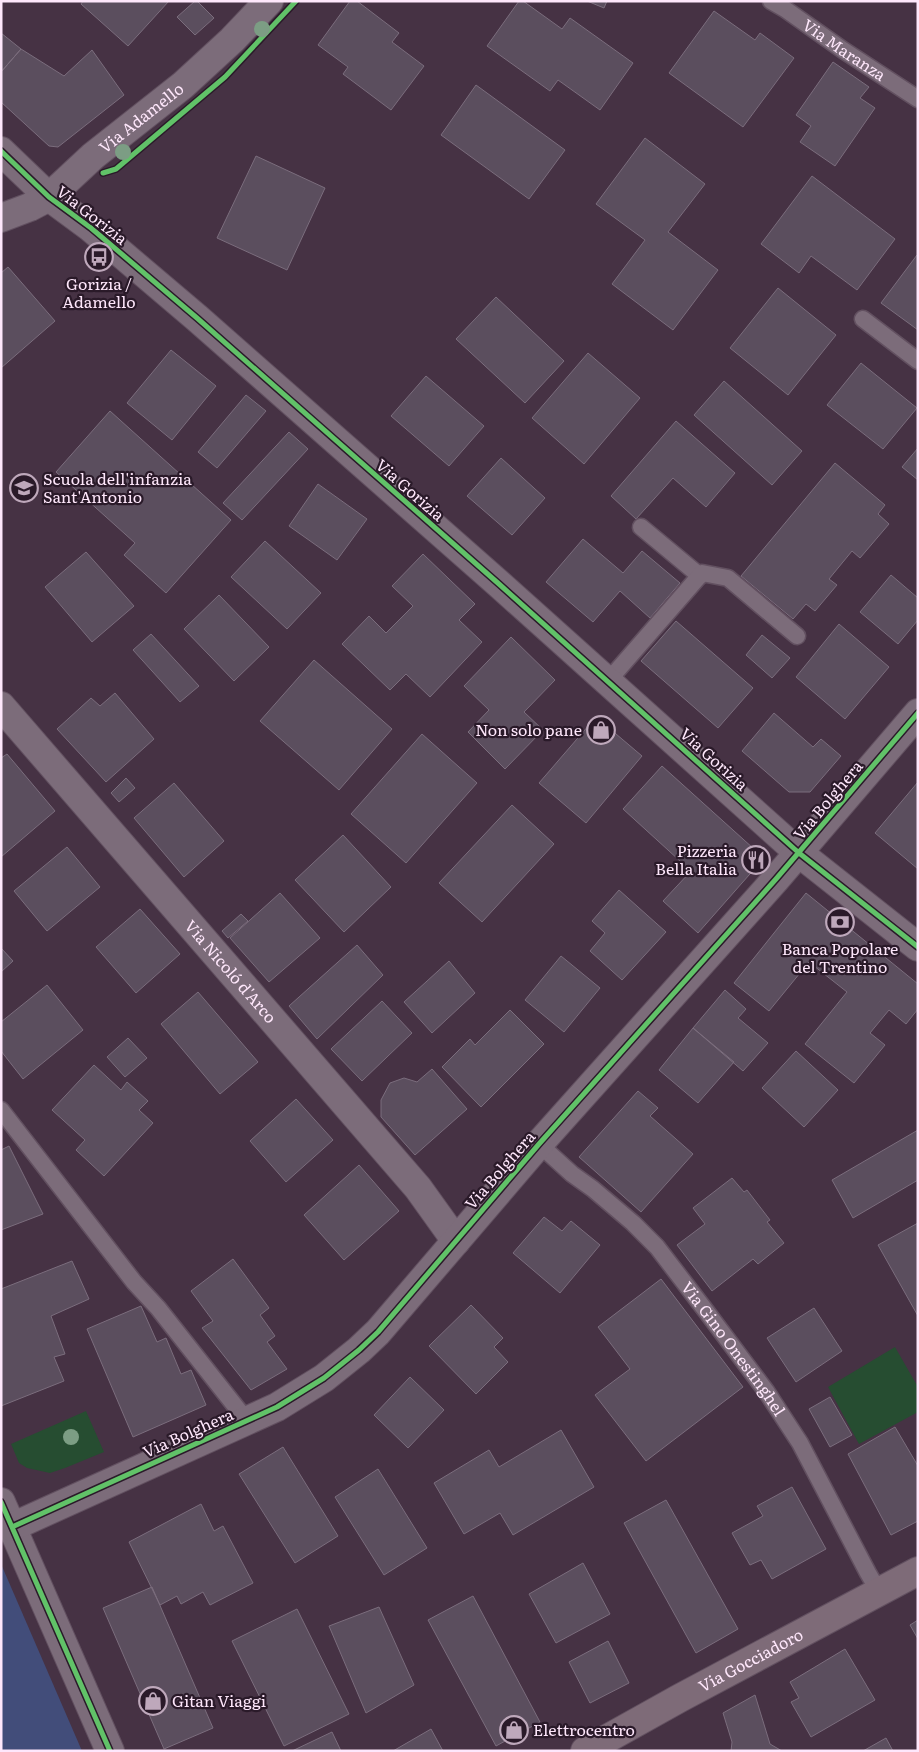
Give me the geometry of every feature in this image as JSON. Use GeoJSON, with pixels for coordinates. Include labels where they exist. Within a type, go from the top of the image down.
{"type":"FeatureCollection","features":[{"type":"Feature","properties":{"kind":"street","name":"Via Adamello"},"geometry":{"type":"LineString","coordinates":[[1,218],[30,207],[49,197],[93,156],[183,85],[232,40],[269,1]]}},
{"type":"Feature","properties":{"kind":"street","name":"Via Gorizia"},"geometry":{"type":"LineString","coordinates":[[1,151],[49,197],[92,228],[197,318],[608,681],[799,853],[918,947]]}},
{"type":"Feature","properties":{"kind":"street","name":"Via Nicoló d'Arco"},"geometry":{"type":"LineString","coordinates":[[1,706],[418,1188],[456,1241]]}},
{"type":"Feature","properties":{"kind":"street","name":"Via Bolghera"},"geometry":{"type":"LineString","coordinates":[[12,1527],[277,1407],[324,1378],[359,1350],[378,1332],[539,1144],[799,853],[918,713]]}},
{"type":"Feature","properties":{"kind":"street"},"geometry":{"type":"LineString","coordinates":[[1,1502],[110,1751]]}},
{"type":"Feature","properties":{"kind":"street","name":"Via Gocciadoro"},"geometry":{"type":"LineString","coordinates":[[585,1751],[918,1571]]}},
{"type":"Feature","properties":{"kind":"lane","name":"Via Maranza"},"geometry":{"type":"LineString","coordinates":[[771,1],[918,99]]}},
{"type":"Feature","properties":{"kind":"lane"},"geometry":{"type":"LineString","coordinates":[[863,319],[918,361]]}},
{"type":"Feature","properties":{"kind":"lane"},"geometry":{"type":"LineString","coordinates":[[641,528],[700,576]]}},
{"type":"Feature","properties":{"kind":"lane"},"geometry":{"type":"LineString","coordinates":[[608,681],[702,573],[728,578],[797,636]]}},
{"type":"Feature","properties":{"kind":"lane","name":"Via Bolghera"},"geometry":{"type":"LineString","coordinates":[[1,1110],[134,1282],[158,1308],[247,1421]]}},
{"type":"Feature","properties":{"kind":"lane","name":"Via Gino Onestinghel"},"geometry":{"type":"LineString","coordinates":[[539,1144],[639,1229],[657,1247],[766,1391],[800,1443],[868,1573],[880,1592]]}},
{"type":"Feature","properties":{"kind":"green space"},"geometry":{"type":"Polygon","coordinates":[[[895,1347],[918,1387],[918,1412],[859,1444],[828,1387],[895,1347]]]}},
{"type":"Feature","properties":{"kind":"green space"},"geometry":{"type":"Polygon","coordinates":[[[86,1411],[104,1452],[50,1473],[27,1468],[19,1463],[11,1444],[86,1411]]]}},
{"type":"Feature","properties":{"kind":"water"},"geometry":{"type":"Polygon","coordinates":[[[1,1564],[82,1751],[1,1751],[1,1564]]]}},
{"type":"Feature","properties":{"kind":"building"},"geometry":{"type":"Polygon","coordinates":[[[83,1],[169,1],[128,46],[81,4],[83,1]]]}},
{"type":"Feature","properties":{"kind":"building"},"geometry":{"type":"Polygon","coordinates":[[[195,1],[214,18],[195,35],[177,17],[195,1]]]}},
{"type":"Feature","properties":{"kind":"building"},"geometry":{"type":"Polygon","coordinates":[[[350,1],[357,1],[399,33],[392,42],[424,66],[391,110],[343,74],[348,67],[318,45],[350,1]]]}},
{"type":"Feature","properties":{"kind":"building"},"geometry":{"type":"Polygon","coordinates":[[[519,1],[523,1],[562,29],[570,18],[633,63],[600,110],[558,80],[550,91],[487,46],[519,1]]]}},
{"type":"Feature","properties":{"kind":"building"},"geometry":{"type":"Polygon","coordinates":[[[587,1],[607,1],[604,8],[587,1]]]}},
{"type":"Feature","properties":{"kind":"building"},"geometry":{"type":"Polygon","coordinates":[[[714,11],[755,40],[760,33],[794,58],[743,127],[669,73],[714,11]]]}},
{"type":"Feature","properties":{"kind":"building"},"geometry":{"type":"Polygon","coordinates":[[[1,33],[21,49],[1,72],[1,33]]]}},
{"type":"Feature","properties":{"kind":"building"},"geometry":{"type":"Polygon","coordinates":[[[21,49],[64,76],[92,50],[124,95],[58,147],[49,146],[1,102],[1,72],[21,49]]]}},
{"type":"Feature","properties":{"kind":"building"},"geometry":{"type":"Polygon","coordinates":[[[833,62],[869,87],[860,98],[875,108],[835,166],[800,142],[811,126],[796,115],[833,62]]]}},
{"type":"Feature","properties":{"kind":"building"},"geometry":{"type":"Polygon","coordinates":[[[476,85],[565,150],[529,199],[441,135],[476,85]]]}},
{"type":"Feature","properties":{"kind":"building"},"geometry":{"type":"Polygon","coordinates":[[[645,138],[705,184],[668,232],[718,270],[673,330],[612,284],[645,240],[596,204],[645,138]]]}},
{"type":"Feature","properties":{"kind":"building"},"geometry":{"type":"Polygon","coordinates":[[[256,156],[325,188],[287,270],[217,238],[256,156]]]}},
{"type":"Feature","properties":{"kind":"building"},"geometry":{"type":"Polygon","coordinates":[[[812,176],[895,239],[857,290],[811,256],[799,273],[761,244],[812,176]]]}},
{"type":"Feature","properties":{"kind":"building"},"geometry":{"type":"Polygon","coordinates":[[[918,255],[918,330],[881,303],[918,255]]]}},
{"type":"Feature","properties":{"kind":"building"},"geometry":{"type":"Polygon","coordinates":[[[8,267],[55,321],[1,368],[1,273],[8,267]]]}},
{"type":"Feature","properties":{"kind":"building"},"geometry":{"type":"Polygon","coordinates":[[[778,288],[836,335],[788,395],[730,348],[778,288]]]}},
{"type":"Feature","properties":{"kind":"building"},"geometry":{"type":"Polygon","coordinates":[[[496,297],[564,361],[525,403],[456,339],[496,297]]]}},
{"type":"Feature","properties":{"kind":"building"},"geometry":{"type":"Polygon","coordinates":[[[171,350],[216,386],[172,440],[127,403],[171,350]]]}},
{"type":"Feature","properties":{"kind":"building"},"geometry":{"type":"Polygon","coordinates":[[[588,353],[640,398],[584,464],[532,418],[588,353]]]}},
{"type":"Feature","properties":{"kind":"building"},"geometry":{"type":"Polygon","coordinates":[[[861,363],[917,408],[883,449],[827,405],[861,363]]]}},
{"type":"Feature","properties":{"kind":"building"},"geometry":{"type":"Polygon","coordinates":[[[426,376],[484,426],[449,466],[391,416],[426,376]]]}},
{"type":"Feature","properties":{"kind":"building"},"geometry":{"type":"Polygon","coordinates":[[[724,381],[802,451],[772,485],[694,415],[724,381]]]}},
{"type":"Feature","properties":{"kind":"building"},"geometry":{"type":"Polygon","coordinates":[[[246,395],[266,411],[217,468],[198,452],[246,395]]]}},
{"type":"Feature","properties":{"kind":"building"},"geometry":{"type":"Polygon","coordinates":[[[110,411],[231,520],[166,593],[124,555],[135,543],[56,472],[110,411]]]}},
{"type":"Feature","properties":{"kind":"building"},"geometry":{"type":"Polygon","coordinates":[[[676,421],[735,473],[706,507],[673,478],[636,519],[611,496],[676,421]]]}},
{"type":"Feature","properties":{"kind":"building"},"geometry":{"type":"Polygon","coordinates":[[[289,432],[308,449],[242,520],[223,503],[289,432]]]}},
{"type":"Feature","properties":{"kind":"building"},"geometry":{"type":"Polygon","coordinates":[[[918,448],[918,480],[902,467],[918,448]]]}},
{"type":"Feature","properties":{"kind":"building"},"geometry":{"type":"Polygon","coordinates":[[[501,458],[545,498],[512,535],[467,496],[501,458]]]}},
{"type":"Feature","properties":{"kind":"building"},"geometry":{"type":"Polygon","coordinates":[[[835,463],[885,505],[878,514],[889,524],[860,558],[852,551],[829,579],[837,585],[815,611],[806,604],[793,619],[741,576],[835,463]]]}},
{"type":"Feature","properties":{"kind":"building"},"geometry":{"type":"Polygon","coordinates":[[[318,484],[367,519],[337,560],[289,526],[318,484]]]}},
{"type":"Feature","properties":{"kind":"building"},"geometry":{"type":"Polygon","coordinates":[[[583,539],[623,573],[642,551],[680,583],[650,618],[620,591],[593,622],[546,582],[583,539]]]}},
{"type":"Feature","properties":{"kind":"building"},"geometry":{"type":"Polygon","coordinates":[[[265,541],[321,593],[287,629],[231,577],[265,541]]]}},
{"type":"Feature","properties":{"kind":"building"},"geometry":{"type":"Polygon","coordinates":[[[86,552],[134,606],[92,642],[45,587],[86,552]]]}},
{"type":"Feature","properties":{"kind":"building"},"geometry":{"type":"Polygon","coordinates":[[[423,554],[475,604],[459,620],[482,642],[430,697],[406,674],[390,690],[342,644],[369,616],[386,633],[413,606],[392,586],[423,554]]]}},
{"type":"Feature","properties":{"kind":"building"},"geometry":{"type":"Polygon","coordinates":[[[891,575],[918,598],[918,620],[898,644],[860,612],[891,575]]]}},
{"type":"Feature","properties":{"kind":"building"},"geometry":{"type":"Polygon","coordinates":[[[219,595],[269,647],[234,681],[184,629],[219,595]]]}},
{"type":"Feature","properties":{"kind":"building"},"geometry":{"type":"Polygon","coordinates":[[[676,621],[753,688],[718,728],[641,661],[676,621]]]}},
{"type":"Feature","properties":{"kind":"building"},"geometry":{"type":"Polygon","coordinates":[[[839,624],[889,667],[845,719],[796,677],[839,624]]]}},
{"type":"Feature","properties":{"kind":"building"},"geometry":{"type":"Polygon","coordinates":[[[151,634],[199,686],[180,702],[133,650],[151,634]]]}},
{"type":"Feature","properties":{"kind":"building"},"geometry":{"type":"Polygon","coordinates":[[[762,635],[790,658],[772,678],[746,655],[762,635]]]}},
{"type":"Feature","properties":{"kind":"building"},"geometry":{"type":"Polygon","coordinates":[[[511,637],[555,680],[524,712],[543,730],[505,769],[468,732],[489,710],[464,686],[511,637]]]}},
{"type":"Feature","properties":{"kind":"building"},"geometry":{"type":"Polygon","coordinates":[[[314,660],[392,729],[339,790],[260,721],[314,660]]]}},
{"type":"Feature","properties":{"kind":"building"},"geometry":{"type":"Polygon","coordinates":[[[115,693],[154,739],[106,782],[57,729],[91,698],[100,706],[115,693]]]}},
{"type":"Feature","properties":{"kind":"building"},"geometry":{"type":"Polygon","coordinates":[[[774,713],[813,747],[821,739],[841,756],[810,792],[789,792],[742,751],[774,713]]]}},
{"type":"Feature","properties":{"kind":"building"},"geometry":{"type":"Polygon","coordinates":[[[596,717],[642,756],[586,823],[539,783],[596,717]]]}},
{"type":"Feature","properties":{"kind":"building"},"geometry":{"type":"Polygon","coordinates":[[[422,734],[477,783],[406,863],[351,814],[422,734]]]}},
{"type":"Feature","properties":{"kind":"building"},"geometry":{"type":"Polygon","coordinates":[[[7,754],[55,811],[1,857],[1,758],[7,754]]]}},
{"type":"Feature","properties":{"kind":"building"},"geometry":{"type":"Polygon","coordinates":[[[662,766],[764,858],[698,933],[663,901],[691,871],[623,809],[662,766]]]}},
{"type":"Feature","properties":{"kind":"building"},"geometry":{"type":"Polygon","coordinates":[[[126,778],[135,788],[119,802],[111,793],[126,778]]]}},
{"type":"Feature","properties":{"kind":"building"},"geometry":{"type":"Polygon","coordinates":[[[918,782],[918,869],[875,833],[918,782]]]}},
{"type":"Feature","properties":{"kind":"building"},"geometry":{"type":"Polygon","coordinates":[[[174,783],[224,841],[184,877],[134,818],[174,783]]]}},
{"type":"Feature","properties":{"kind":"building"},"geometry":{"type":"Polygon","coordinates":[[[512,805],[554,844],[482,922],[439,883],[512,805]]]}},
{"type":"Feature","properties":{"kind":"building"},"geometry":{"type":"Polygon","coordinates":[[[343,835],[391,887],[344,932],[295,880],[343,835]]]}},
{"type":"Feature","properties":{"kind":"building"},"geometry":{"type":"Polygon","coordinates":[[[67,847],[100,887],[47,931],[14,891],[67,847]]]}},
{"type":"Feature","properties":{"kind":"building"},"geometry":{"type":"Polygon","coordinates":[[[619,890],[666,932],[622,980],[590,951],[605,933],[592,921],[619,890]]]}},
{"type":"Feature","properties":{"kind":"building"},"geometry":{"type":"Polygon","coordinates":[[[280,893],[320,938],[269,982],[230,938],[280,893]]]}},
{"type":"Feature","properties":{"kind":"building"},"geometry":{"type":"Polygon","coordinates":[[[806,893],[918,984],[918,1009],[906,1024],[889,1010],[870,1033],[885,1045],[854,1083],[805,1044],[847,992],[809,962],[769,1011],[734,983],[806,893]]]}},
{"type":"Feature","properties":{"kind":"building"},"geometry":{"type":"Polygon","coordinates":[[[140,909],[180,954],[136,993],[96,947],[140,909]]]}},
{"type":"Feature","properties":{"kind":"building"},"geometry":{"type":"Polygon","coordinates":[[[241,914],[248,921],[228,938],[222,931],[241,914]]]}},
{"type":"Feature","properties":{"kind":"building"},"geometry":{"type":"Polygon","coordinates":[[[357,945],[383,975],[317,1039],[289,1006],[357,945]]]}},
{"type":"Feature","properties":{"kind":"building"},"geometry":{"type":"Polygon","coordinates":[[[1,948],[13,961],[1,972],[1,948]]]}},
{"type":"Feature","properties":{"kind":"building"},"geometry":{"type":"Polygon","coordinates":[[[561,956],[600,988],[564,1032],[525,1000],[561,956]]]}},
{"type":"Feature","properties":{"kind":"building"},"geometry":{"type":"Polygon","coordinates":[[[449,961],[475,993],[432,1033],[404,1002],[449,961]]]}},
{"type":"Feature","properties":{"kind":"building"},"geometry":{"type":"Polygon","coordinates":[[[47,985],[83,1030],[23,1079],[1,1051],[1,1022],[47,985]]]}},
{"type":"Feature","properties":{"kind":"building"},"geometry":{"type":"Polygon","coordinates":[[[725,990],[746,1009],[738,1018],[768,1043],[743,1071],[693,1028],[725,990]]]}},
{"type":"Feature","properties":{"kind":"building"},"geometry":{"type":"Polygon","coordinates":[[[198,992],[258,1062],[220,1094],[161,1024],[198,992]]]}},
{"type":"Feature","properties":{"kind":"building"},"geometry":{"type":"Polygon","coordinates":[[[382,1001],[412,1033],[362,1081],[331,1049],[382,1001]]]}},
{"type":"Feature","properties":{"kind":"building"},"geometry":{"type":"Polygon","coordinates":[[[510,1010],[544,1044],[481,1107],[442,1067],[470,1039],[475,1045],[510,1010]]]}},
{"type":"Feature","properties":{"kind":"building"},"geometry":{"type":"Polygon","coordinates":[[[693,1028],[734,1062],[698,1103],[659,1070],[693,1028]]]}},
{"type":"Feature","properties":{"kind":"building"},"geometry":{"type":"Polygon","coordinates":[[[128,1038],[147,1058],[125,1077],[107,1057],[128,1038]]]}},
{"type":"Feature","properties":{"kind":"building"},"geometry":{"type":"Polygon","coordinates":[[[796,1051],[838,1090],[804,1127],[762,1088],[796,1051]]]}},
{"type":"Feature","properties":{"kind":"building"},"geometry":{"type":"Polygon","coordinates":[[[94,1065],[121,1090],[127,1082],[148,1101],[139,1110],[153,1123],[104,1176],[76,1150],[85,1140],[52,1110],[94,1065]]]}},
{"type":"Feature","properties":{"kind":"building"},"geometry":{"type":"Polygon","coordinates":[[[432,1069],[467,1109],[415,1155],[381,1117],[381,1100],[390,1083],[404,1078],[417,1082],[432,1069]]]}},
{"type":"Feature","properties":{"kind":"building"},"geometry":{"type":"Polygon","coordinates":[[[638,1091],[658,1108],[650,1116],[693,1154],[641,1212],[579,1157],[638,1091]]]}},
{"type":"Feature","properties":{"kind":"building"},"geometry":{"type":"Polygon","coordinates":[[[296,1099],[333,1140],[286,1182],[250,1141],[296,1099]]]}},
{"type":"Feature","properties":{"kind":"building"},"geometry":{"type":"Polygon","coordinates":[[[918,1130],[918,1180],[853,1218],[832,1180],[918,1130]]]}},
{"type":"Feature","properties":{"kind":"building"},"geometry":{"type":"Polygon","coordinates":[[[9,1146],[43,1214],[1,1230],[1,1150],[9,1146]]]}},
{"type":"Feature","properties":{"kind":"building"},"geometry":{"type":"Polygon","coordinates":[[[359,1165],[399,1211],[344,1260],[304,1215],[359,1165]]]}},
{"type":"Feature","properties":{"kind":"building"},"geometry":{"type":"Polygon","coordinates":[[[732,1178],[744,1192],[747,1190],[770,1220],[767,1222],[784,1243],[758,1264],[753,1259],[712,1291],[677,1245],[705,1224],[693,1208],[732,1178]]]}},
{"type":"Feature","properties":{"kind":"building"},"geometry":{"type":"Polygon","coordinates":[[[544,1217],[562,1231],[571,1221],[600,1245],[560,1293],[513,1253],[544,1217]]]}},
{"type":"Feature","properties":{"kind":"building"},"geometry":{"type":"Polygon","coordinates":[[[918,1223],[918,1316],[878,1245],[918,1223]]]}},
{"type":"Feature","properties":{"kind":"building"},"geometry":{"type":"Polygon","coordinates":[[[233,1259],[269,1308],[260,1315],[275,1336],[267,1342],[287,1369],[251,1390],[202,1328],[213,1321],[191,1291],[233,1259]]]}},
{"type":"Feature","properties":{"kind":"building"},"geometry":{"type":"Polygon","coordinates":[[[72,1261],[89,1299],[51,1316],[65,1354],[54,1357],[64,1381],[1,1406],[1,1289],[72,1261]]]}},
{"type":"Feature","properties":{"kind":"building"},"geometry":{"type":"Polygon","coordinates":[[[661,1279],[743,1387],[646,1461],[595,1395],[630,1369],[598,1327],[661,1279]]]}},
{"type":"Feature","properties":{"kind":"building"},"geometry":{"type":"Polygon","coordinates":[[[471,1305],[503,1338],[494,1347],[508,1362],[476,1394],[429,1346],[471,1305]]]}},
{"type":"Feature","properties":{"kind":"building"},"geometry":{"type":"Polygon","coordinates":[[[141,1306],[157,1342],[166,1338],[181,1374],[191,1370],[206,1405],[133,1437],[87,1329],[141,1306]]]}},
{"type":"Feature","properties":{"kind":"building"},"geometry":{"type":"Polygon","coordinates":[[[814,1308],[842,1351],[796,1382],[767,1338],[814,1308]]]}},
{"type":"Feature","properties":{"kind":"building"},"geometry":{"type":"Polygon","coordinates":[[[410,1377],[444,1410],[408,1448],[374,1415],[410,1377]]]}},
{"type":"Feature","properties":{"kind":"building"},"geometry":{"type":"Polygon","coordinates":[[[830,1397],[852,1435],[830,1447],[809,1409],[830,1397]]]}},
{"type":"Feature","properties":{"kind":"building"},"geometry":{"type":"Polygon","coordinates":[[[895,1427],[918,1466],[918,1521],[891,1535],[848,1454],[895,1427]]]}},
{"type":"Feature","properties":{"kind":"building"},"geometry":{"type":"Polygon","coordinates":[[[561,1430],[594,1487],[513,1535],[500,1513],[464,1534],[434,1483],[489,1450],[499,1467],[561,1430]]]}},
{"type":"Feature","properties":{"kind":"building"},"geometry":{"type":"Polygon","coordinates":[[[283,1447],[338,1536],[295,1563],[239,1474],[283,1447]]]}},
{"type":"Feature","properties":{"kind":"building"},"geometry":{"type":"Polygon","coordinates":[[[378,1469],[427,1548],[384,1575],[335,1497],[378,1469]]]}},
{"type":"Feature","properties":{"kind":"building"},"geometry":{"type":"Polygon","coordinates":[[[792,1487],[826,1549],[772,1579],[761,1560],[750,1565],[732,1533],[763,1516],[757,1506],[792,1487]]]}},
{"type":"Feature","properties":{"kind":"building"},"geometry":{"type":"Polygon","coordinates":[[[666,1500],[738,1629],[696,1653],[624,1523],[666,1500]]]}},
{"type":"Feature","properties":{"kind":"building"},"geometry":{"type":"Polygon","coordinates":[[[201,1504],[214,1531],[223,1526],[253,1583],[210,1605],[203,1592],[181,1604],[177,1596],[160,1605],[129,1542],[201,1504]]]}},
{"type":"Feature","properties":{"kind":"building"},"geometry":{"type":"Polygon","coordinates":[[[583,1563],[610,1614],[556,1643],[529,1594],[583,1563]]]}},
{"type":"Feature","properties":{"kind":"building"},"geometry":{"type":"Polygon","coordinates":[[[152,1587],[213,1728],[164,1749],[103,1608],[152,1587]]]}},
{"type":"Feature","properties":{"kind":"building"},"geometry":{"type":"Polygon","coordinates":[[[473,1596],[540,1722],[496,1746],[428,1620],[473,1596]]]}},
{"type":"Feature","properties":{"kind":"building"},"geometry":{"type":"Polygon","coordinates":[[[379,1607],[414,1685],[366,1713],[329,1626],[379,1607]]]}},
{"type":"Feature","properties":{"kind":"building"},"geometry":{"type":"Polygon","coordinates":[[[297,1609],[349,1714],[284,1746],[232,1641],[297,1609]]]}},
{"type":"Feature","properties":{"kind":"building"},"geometry":{"type":"Polygon","coordinates":[[[918,1620],[918,1639],[910,1625],[918,1620]]]}},
{"type":"Feature","properties":{"kind":"building"},"geometry":{"type":"Polygon","coordinates":[[[608,1641],[629,1683],[590,1703],[569,1662],[608,1641]]]}},
{"type":"Feature","properties":{"kind":"building"},"geometry":{"type":"Polygon","coordinates":[[[845,1649],[875,1700],[811,1737],[791,1702],[799,1698],[790,1682],[845,1649]]]}},
{"type":"Feature","properties":{"kind":"building"},"geometry":{"type":"Polygon","coordinates":[[[755,1695],[770,1744],[782,1751],[731,1751],[732,1742],[723,1713],[755,1695]]]}},
{"type":"Feature","properties":{"kind":"building"},"geometry":{"type":"Polygon","coordinates":[[[431,1729],[443,1751],[393,1751],[431,1729]]]}},
{"type":"Feature","properties":{"kind":"building"},"geometry":{"type":"Polygon","coordinates":[[[332,1732],[341,1751],[292,1751],[332,1732]]]}},
{"type":"Feature","properties":{"kind":"building"},"geometry":{"type":"Polygon","coordinates":[[[886,1738],[893,1751],[863,1751],[886,1738]]]}},
{"type":"Feature","properties":{"kind":"cycle path"},"geometry":{"type":"LineString","coordinates":[[103,173],[116,169],[225,77],[296,1]]}},
{"type":"Feature","properties":{"kind":"cycle path"},"geometry":{"type":"LineString","coordinates":[[1,151],[49,197],[91,228],[197,318],[499,584],[799,853],[918,947]]}},
{"type":"Feature","properties":{"kind":"cycle path"},"geometry":{"type":"LineString","coordinates":[[12,1527],[277,1407],[324,1378],[359,1350],[378,1332],[539,1144],[776,879],[918,713]]}},
{"type":"Feature","properties":{"kind":"cycle path"},"geometry":{"type":"LineString","coordinates":[[1,1502],[110,1751]]}},
{"type":"Feature","properties":{"kind":"place","name":"Gorizia / Adamello"},"geometry":{"type":"Point","coordinates":[99,257]}},
{"type":"Feature","properties":{"kind":"place","name":"Scuola dell'infanzia Sant'Antonio"},"geometry":{"type":"Point","coordinates":[24,488]}},
{"type":"Feature","properties":{"kind":"place","name":"Non solo pane"},"geometry":{"type":"Point","coordinates":[601,730]}},
{"type":"Feature","properties":{"kind":"place","name":"Pizzeria Bella Italia"},"geometry":{"type":"Point","coordinates":[756,860]}},
{"type":"Feature","properties":{"kind":"place","name":"Banca Popolare del Trentino"},"geometry":{"type":"Point","coordinates":[840,922]}},
{"type":"Feature","properties":{"kind":"place","name":"Gitan Viaggi"},"geometry":{"type":"Point","coordinates":[153,1701]}},
{"type":"Feature","properties":{"kind":"place","name":"Elettrocentro"},"geometry":{"type":"Point","coordinates":[514,1730]}}]}
